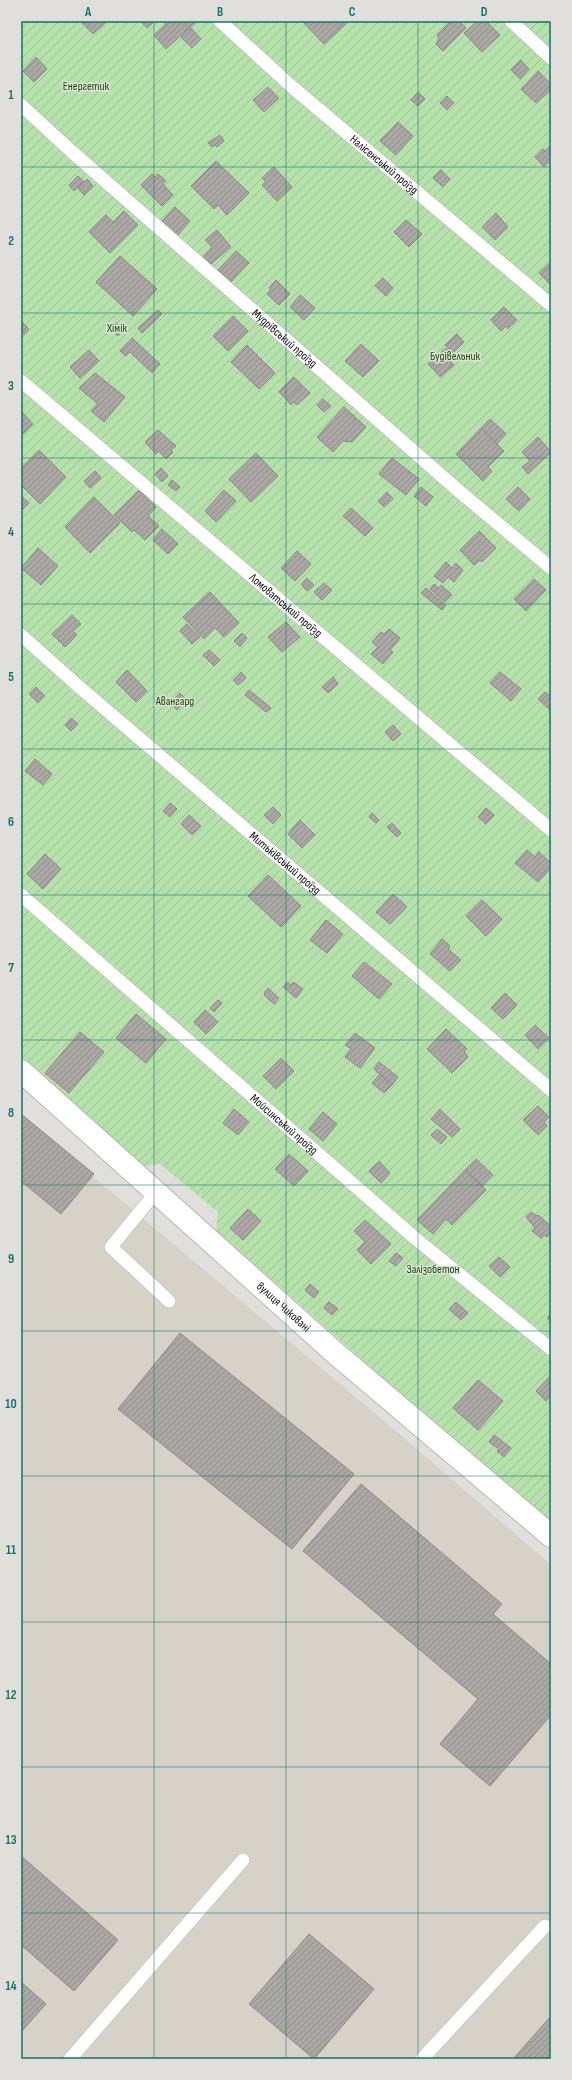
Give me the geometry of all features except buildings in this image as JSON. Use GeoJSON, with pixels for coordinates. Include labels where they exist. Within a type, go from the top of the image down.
{"type":"FeatureCollection","features":[{"type":"Feature","properties":{"kind":"street","name":"вулиця Чиковані"},"geometry":{"type":"LineString","coordinates":[[21,1071],[334,1352],[551,1536]]}},
{"type":"Feature","properties":{"kind":"lane","name":"Налісенський проїзд"},"geometry":{"type":"LineString","coordinates":[[220,21],[291,86],[551,305]]}},
{"type":"Feature","properties":{"kind":"lane"},"geometry":{"type":"LineString","coordinates":[[511,21],[551,58]]}},
{"type":"Feature","properties":{"kind":"lane","name":"Мудрівський проїзд"},"geometry":{"type":"LineString","coordinates":[[21,105],[76,156],[454,487],[551,568]]}},
{"type":"Feature","properties":{"kind":"lane","name":"Ломоватський проїзд"},"geometry":{"type":"LineString","coordinates":[[21,381],[551,830]]}},
{"type":"Feature","properties":{"kind":"lane","name":"Митьківський проїзд"},"geometry":{"type":"LineString","coordinates":[[21,635],[83,690],[551,1090]]}},
{"type":"Feature","properties":{"kind":"lane","name":"Мойсинський проїзд"},"geometry":{"type":"LineString","coordinates":[[21,896],[416,1239],[551,1349]]}},
{"type":"Feature","properties":{"kind":"lane"},"geometry":{"type":"LineString","coordinates":[[156,1192],[111,1247],[169,1301]]}},
{"type":"Feature","properties":{"kind":"lane"},"geometry":{"type":"LineString","coordinates":[[70,2059],[243,1860]]}},
{"type":"Feature","properties":{"kind":"lane"},"geometry":{"type":"LineString","coordinates":[[422,2059],[545,1926]]}},
{"type":"Feature","properties":{"kind":"shaded area"},"geometry":{"type":"Polygon","coordinates":[[[21,1116],[396,1431],[551,1565],[551,2059],[21,2059],[21,1116]]]}},
{"type":"Feature","properties":{"kind":"green space"},"geometry":{"type":"Polygon","coordinates":[[[21,21],[551,21],[551,1522],[430,1420],[216,1230],[218,1212],[160,1164],[145,1166],[36,1072],[21,1057],[21,21]]]}},
{"type":"Feature","properties":{"kind":"park label","name":"Енергетик"},"geometry":{"type":"Point","coordinates":[86,86]}},
{"type":"Feature","properties":{"kind":"park label","name":"Хімік"},"geometry":{"type":"Point","coordinates":[117,328]}},
{"type":"Feature","properties":{"kind":"park label","name":"Будівельник"},"geometry":{"type":"Point","coordinates":[455,356]}},
{"type":"Feature","properties":{"kind":"park label","name":"Авангард"},"geometry":{"type":"Point","coordinates":[175,701]}},
{"type":"Feature","properties":{"kind":"park label","name":"Залізобетон"},"geometry":{"type":"Point","coordinates":[433,1269]}}]}
